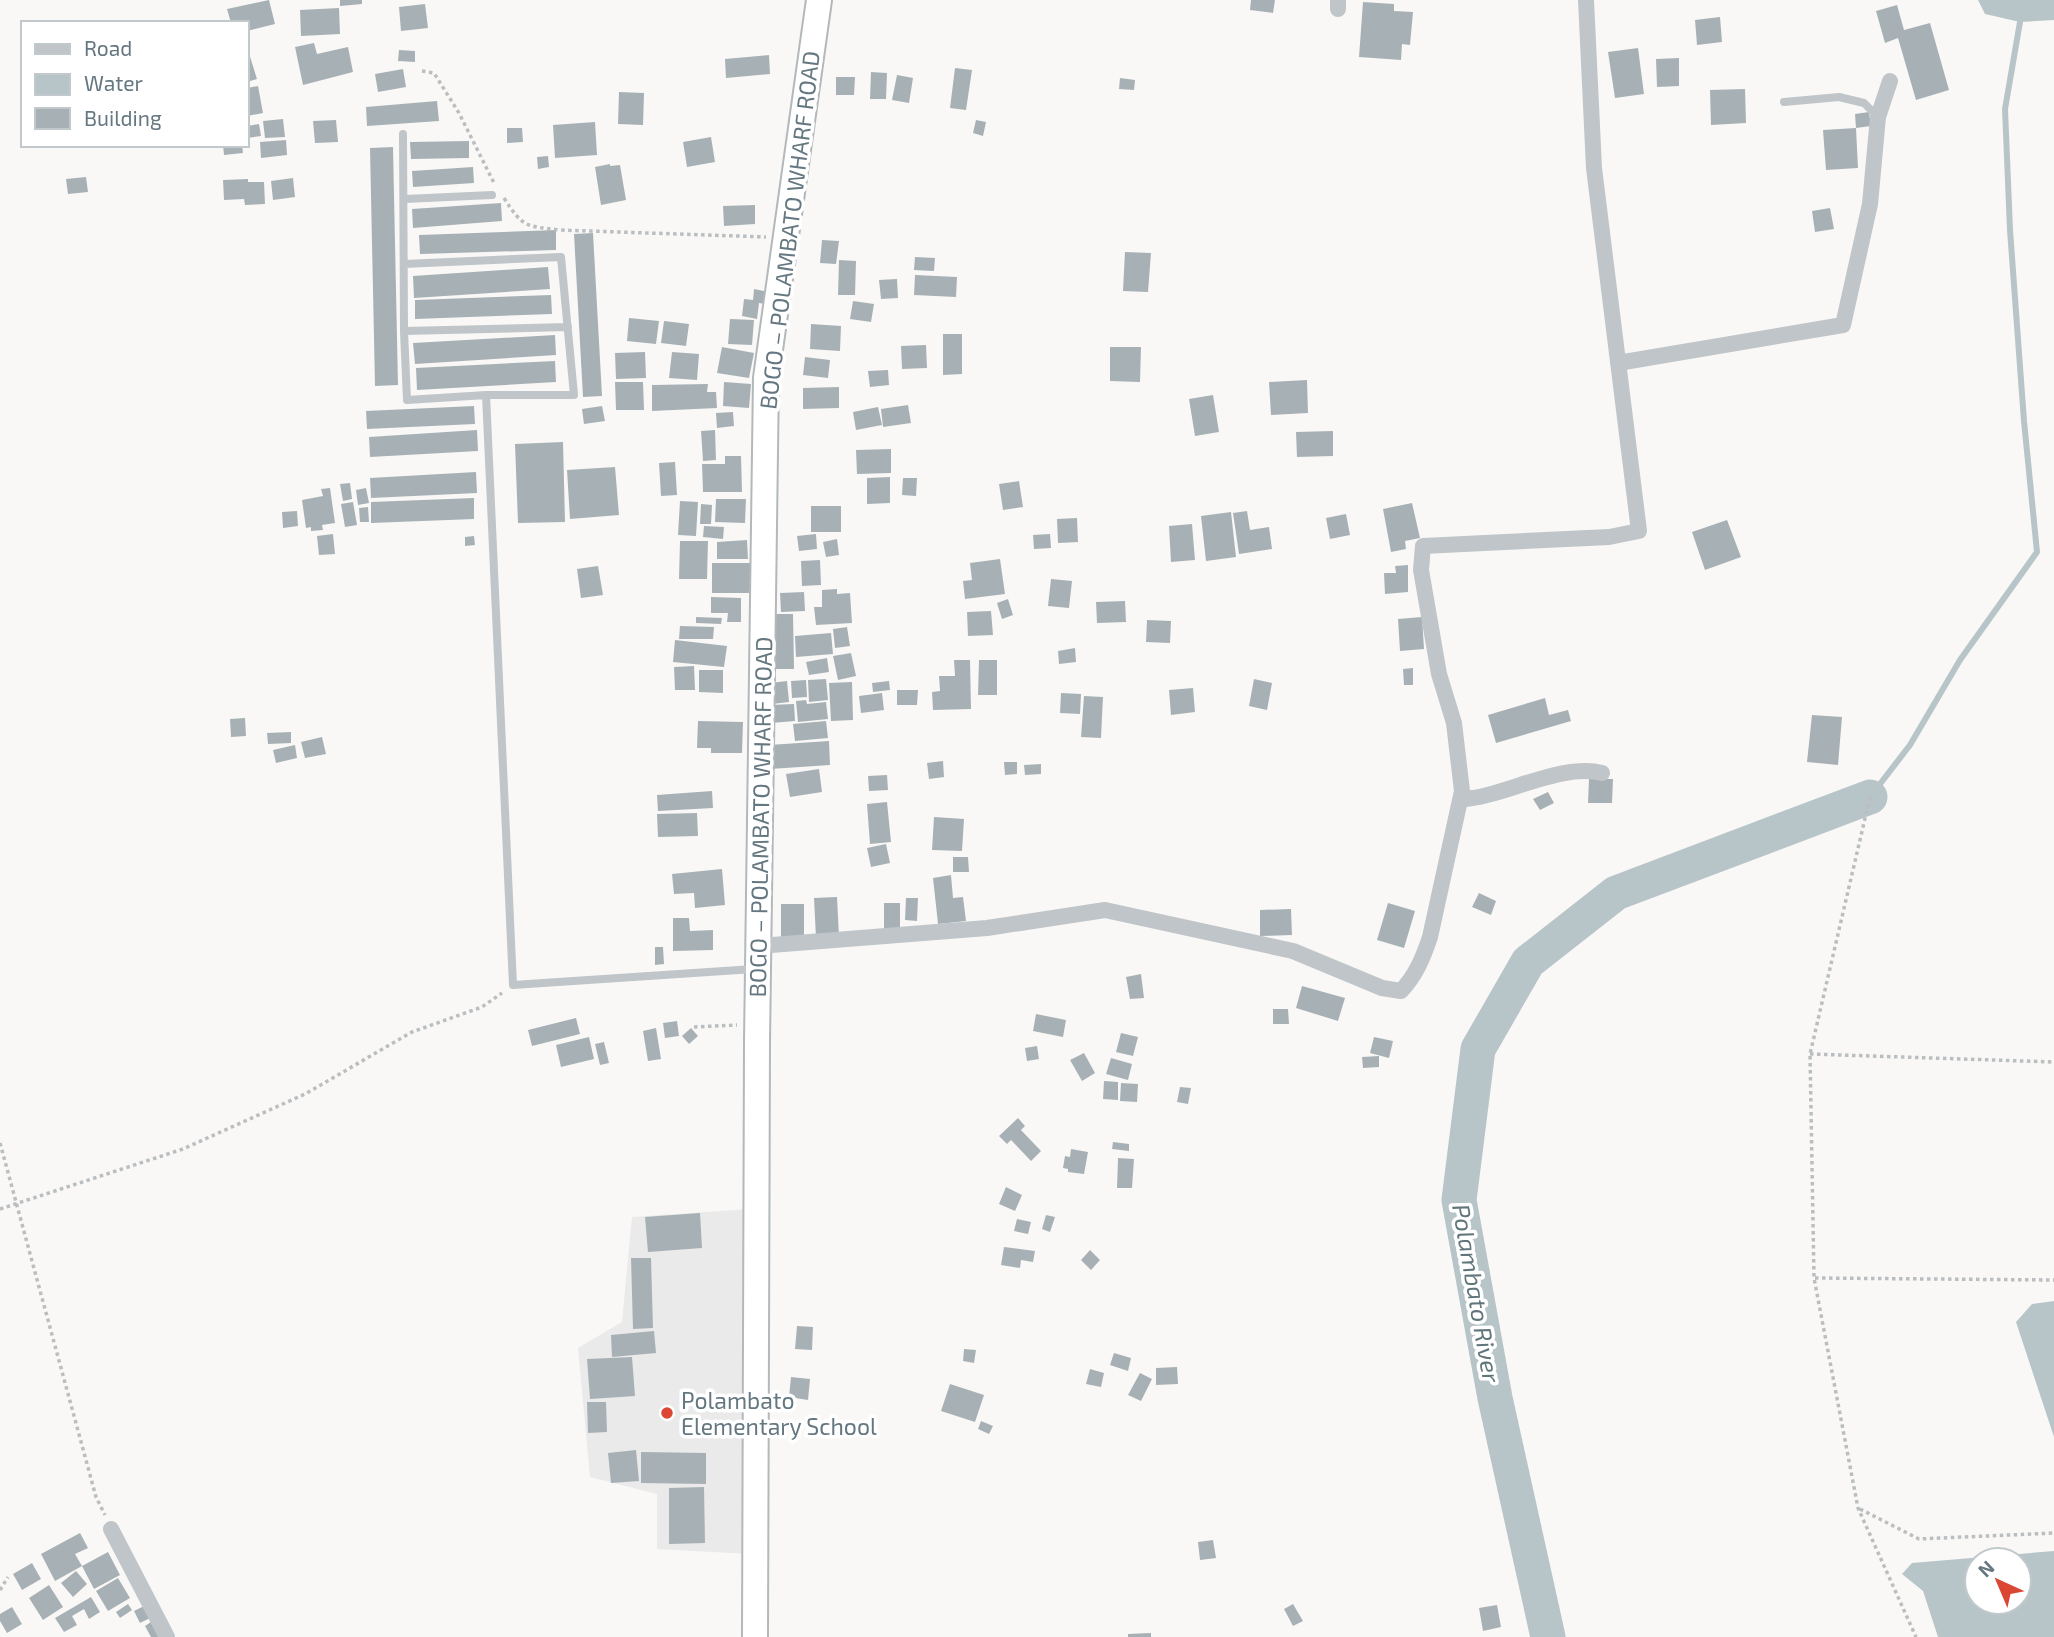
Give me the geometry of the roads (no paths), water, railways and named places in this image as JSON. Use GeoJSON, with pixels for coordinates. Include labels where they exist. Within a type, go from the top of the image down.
{"type":"FeatureCollection","features":[{"type":"Feature","properties":{"kind":"highway","name":"BOGO – POLAMBATO WHARF ROAD"},"geometry":{"type":"LineString","coordinates":[[755,1637],[757,1042],[766,378],[819,0]]}},
{"type":"Feature","properties":{"kind":"street"},"geometry":{"type":"LineString","coordinates":[[759,957],[1105,911],[1293,951],[1382,988],[1401,991],[1417,972],[1430,937],[1462,791],[1454,723],[1439,674],[1422,570],[1423,546],[1609,537],[1639,531],[1594,168],[1586,0]]}},
{"type":"Feature","properties":{"kind":"street"},"geometry":{"type":"LineString","coordinates":[[1618,363],[1843,325],[1870,204],[1878,117],[1890,80]]}},
{"type":"Feature","properties":{"kind":"street"},"geometry":{"type":"LineString","coordinates":[[1460,800],[1485,796],[1568,773],[1592,771],[1602,774]]}},
{"type":"Feature","properties":{"kind":"street"},"geometry":{"type":"LineString","coordinates":[[111,1529],[167,1637]]}},
{"type":"Feature","properties":{"kind":"lane"},"geometry":{"type":"LineString","coordinates":[[1784,102],[1839,97],[1864,103],[1878,117]]}},
{"type":"Feature","properties":{"kind":"lane"},"geometry":{"type":"LineString","coordinates":[[403,134],[404,331],[407,400],[486,395],[574,395],[561,257],[404,264]]}},
{"type":"Feature","properties":{"kind":"lane"},"geometry":{"type":"LineString","coordinates":[[405,199],[492,195]]}},
{"type":"Feature","properties":{"kind":"lane"},"geometry":{"type":"LineString","coordinates":[[404,331],[569,327]]}},
{"type":"Feature","properties":{"kind":"lane"},"geometry":{"type":"LineString","coordinates":[[486,395],[513,985],[759,957]]}},
{"type":"Feature","properties":{"kind":"water"},"geometry":{"type":"Polygon","coordinates":[[[1978,0],[2054,0],[2054,20],[2020,22],[1985,14],[1978,0]]]}},
{"type":"Feature","properties":{"kind":"water"},"geometry":{"type":"Polygon","coordinates":[[[2054,1301],[2054,1437],[2016,1322],[2032,1304],[2054,1301]]]}},
{"type":"Feature","properties":{"kind":"water"},"geometry":{"type":"Polygon","coordinates":[[[2054,1551],[2054,1637],[1938,1637],[1923,1591],[1902,1574],[1912,1563],[1963,1559],[1963,1616],[2033,1616],[2033,1553],[2054,1551]]]}},
{"type":"Feature","properties":{"kind":"waterway"},"geometry":{"type":"LineString","coordinates":[[1870,797],[1910,745],[1960,660],[2037,552],[2010,230],[2005,109],[2020,22]]}},
{"type":"Feature","properties":{"kind":"waterway","name":"Polambato River"},"geometry":{"type":"LineString","coordinates":[[1548,1637],[1495,1398],[1459,1200],[1478,1049],[1528,962],[1616,893],[1870,797]]}},
{"type":"Feature","properties":{"kind":"place","name":"Polambato Elementary School"},"geometry":{"type":"Point","coordinates":[667,1413]}}]}
